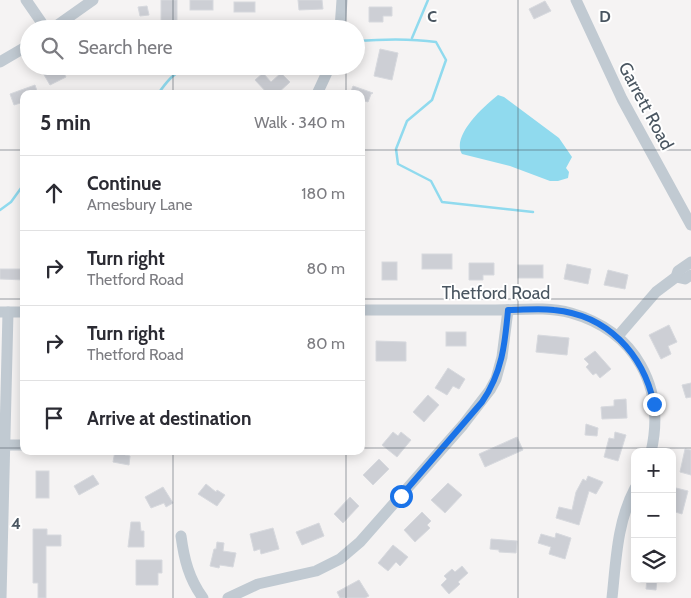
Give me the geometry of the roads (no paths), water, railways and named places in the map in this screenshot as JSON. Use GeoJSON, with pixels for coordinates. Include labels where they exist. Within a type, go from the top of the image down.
{"type":"FeatureCollection","features":[{"type":"Feature","properties":{"kind":"street"},"geometry":{"type":"LineString","coordinates":[[26,0],[40,20]]}},
{"type":"Feature","properties":{"kind":"street"},"geometry":{"type":"LineString","coordinates":[[65,20],[93,0]]}},
{"type":"Feature","properties":{"kind":"street"},"geometry":{"type":"LineString","coordinates":[[341,20],[342,0]]}},
{"type":"Feature","properties":{"kind":"street","name":"Garrett Road"},"geometry":{"type":"LineString","coordinates":[[576,0],[622,99],[691,225]]}},
{"type":"Feature","properties":{"kind":"street"},"geometry":{"type":"LineString","coordinates":[[0,62],[20,50]]}},
{"type":"Feature","properties":{"kind":"street"},"geometry":{"type":"LineString","coordinates":[[319,90],[326,75]]}},
{"type":"Feature","properties":{"kind":"street"},"geometry":{"type":"LineString","coordinates":[[618,336],[656,292],[676,277],[678,271],[691,262]]}},
{"type":"Feature","properties":{"kind":"street"},"geometry":{"type":"LineString","coordinates":[[676,277],[685,279],[691,275]]}},
{"type":"Feature","properties":{"kind":"street","name":"Thetford Road"},"geometry":{"type":"LineString","coordinates":[[365,310],[555,310],[589,320],[618,336],[641,367],[652,396],[655,426],[652,448]]}},
{"type":"Feature","properties":{"kind":"street"},"geometry":{"type":"LineString","coordinates":[[228,598],[258,584],[316,571],[340,559],[360,542],[472,414],[490,390],[496,379],[502,357],[508,310]]}},
{"type":"Feature","properties":{"kind":"street"},"geometry":{"type":"LineString","coordinates":[[2,598],[5,445],[4,312],[20,312]]}},
{"type":"Feature","properties":{"kind":"street"},"geometry":{"type":"LineString","coordinates":[[5,445],[20,445]]}},
{"type":"Feature","properties":{"kind":"street"},"geometry":{"type":"LineString","coordinates":[[612,598],[617,547],[623,520],[633,493]]}},
{"type":"Feature","properties":{"kind":"street"},"geometry":{"type":"LineString","coordinates":[[181,536],[190,576],[203,598]]}},
{"type":"Feature","properties":{"kind":"water"},"geometry":{"type":"Polygon","coordinates":[[[498,95],[504,97],[559,138],[572,157],[566,168],[569,172],[568,178],[550,181],[510,166],[462,154],[460,147],[461,139],[465,130],[485,106],[498,95]]]}},
{"type":"Feature","properties":{"kind":"waterway"},"geometry":{"type":"LineString","coordinates":[[412,38],[428,0]]}},
{"type":"Feature","properties":{"kind":"waterway"},"geometry":{"type":"LineString","coordinates":[[365,41],[396,39],[436,42],[446,60],[432,100],[407,121],[396,149],[398,164],[431,181],[442,202],[533,212]]}},
{"type":"Feature","properties":{"kind":"waterway"},"geometry":{"type":"LineString","coordinates":[[161,90],[174,75]]}},
{"type":"Feature","properties":{"kind":"waterway"},"geometry":{"type":"LineString","coordinates":[[0,210],[11,202],[20,190]]}}]}
